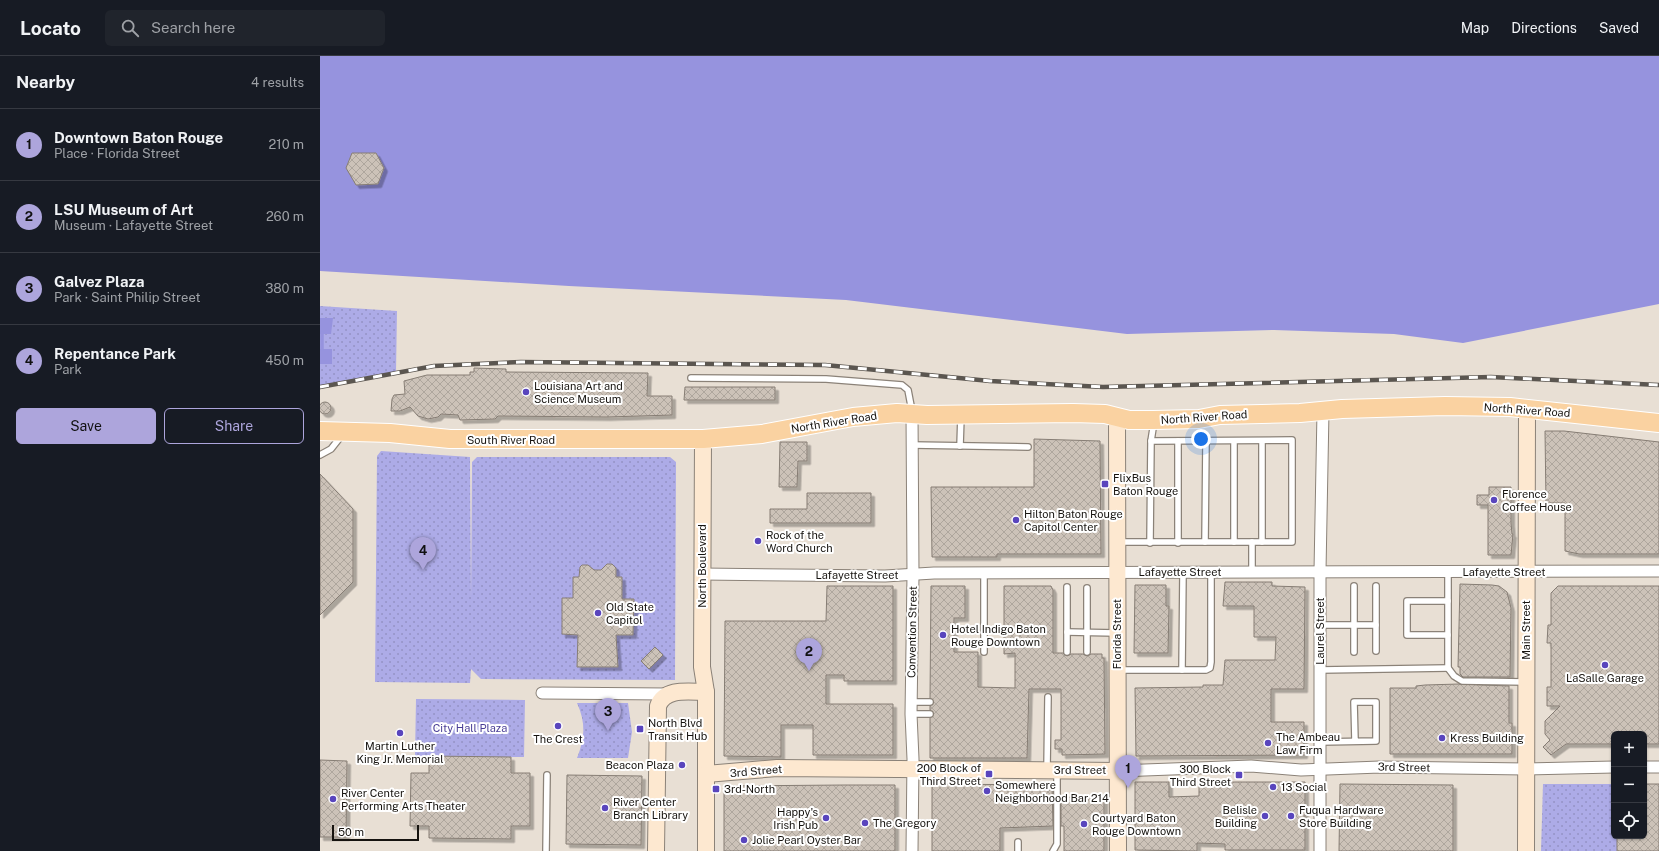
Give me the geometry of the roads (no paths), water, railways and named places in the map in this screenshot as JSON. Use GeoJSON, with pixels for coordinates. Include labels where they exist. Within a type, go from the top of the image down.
{"type":"FeatureCollection","features":[{"type":"Feature","properties":{"kind":"main road","name":"North River Road"},"geometry":{"type":"LineString","coordinates":[[703,439],[762,434],[860,416],[912,413],[1073,413],[1105,414],[1129,420],[1154,420],[1199,419],[1220,415],[1445,406],[1528,409],[1659,424]]}},
{"type":"Feature","properties":{"kind":"main road","name":"South River Road"},"geometry":{"type":"LineString","coordinates":[[320,431],[390,433],[450,439],[703,439]]}},
{"type":"Feature","properties":{"kind":"street","name":"Main Street"},"geometry":{"type":"LineString","coordinates":[[1526,851],[1526,572],[1528,409]]}},
{"type":"Feature","properties":{"kind":"street","name":"Laurel Street"},"geometry":{"type":"LineString","coordinates":[[1320,851],[1320,571],[1323,411]]}},
{"type":"Feature","properties":{"kind":"street","name":"Convention Street"},"geometry":{"type":"LineString","coordinates":[[912,413],[912,851]]}},
{"type":"Feature","properties":{"kind":"street","name":"Florida Street"},"geometry":{"type":"LineString","coordinates":[[1117,418],[1118,851]]}},
{"type":"Feature","properties":{"kind":"street","name":"North Boulevard"},"geometry":{"type":"LineString","coordinates":[[703,439],[702,667],[706,692],[706,851]]}},
{"type":"Feature","properties":{"kind":"street","name":"Lafayette Street"},"geometry":{"type":"LineString","coordinates":[[702,574],[913,575],[984,573],[1320,571],[1659,571]]}},
{"type":"Feature","properties":{"kind":"street"},"geometry":{"type":"LineString","coordinates":[[542,693],[667,694],[706,692]]}},
{"type":"Feature","properties":{"kind":"street"},"geometry":{"type":"LineString","coordinates":[[656,851],[658,710],[660,701],[667,694]]}},
{"type":"Feature","properties":{"kind":"street","name":"3rd Street"},"geometry":{"type":"LineString","coordinates":[[706,774],[777,768],[1118,771],[1251,766],[1301,770],[1380,766],[1526,769],[1611,768]]}},
{"type":"Feature","properties":{"kind":"street"},"geometry":{"type":"LineString","coordinates":[[1647,767],[1659,767]]}},
{"type":"Feature","properties":{"kind":"lane"},"geometry":{"type":"LineString","coordinates":[[691,378],[826,378],[902,385],[908,390],[912,413]]}},
{"type":"Feature","properties":{"kind":"lane"},"geometry":{"type":"LineString","coordinates":[[960,446],[961,414]]}},
{"type":"Feature","properties":{"kind":"lane"},"geometry":{"type":"LineString","coordinates":[[1150,543],[1151,441],[1154,420]]}},
{"type":"Feature","properties":{"kind":"lane"},"geometry":{"type":"LineString","coordinates":[[320,455],[331,449],[344,432]]}},
{"type":"Feature","properties":{"kind":"lane"},"geometry":{"type":"LineString","coordinates":[[1262,440],[1262,542]]}},
{"type":"Feature","properties":{"kind":"lane"},"geometry":{"type":"LineString","coordinates":[[1117,542],[1292,542],[1292,440],[1151,441]]}},
{"type":"Feature","properties":{"kind":"lane"},"geometry":{"type":"LineString","coordinates":[[1178,441],[1178,543]]}},
{"type":"Feature","properties":{"kind":"lane"},"geometry":{"type":"LineString","coordinates":[[1205,542],[1206,441]]}},
{"type":"Feature","properties":{"kind":"lane"},"geometry":{"type":"LineString","coordinates":[[1234,441],[1234,542]]}},
{"type":"Feature","properties":{"kind":"lane"},"geometry":{"type":"LineString","coordinates":[[912,445],[1028,447]]}},
{"type":"Feature","properties":{"kind":"lane"},"geometry":{"type":"LineString","coordinates":[[1252,542],[1252,572]]}},
{"type":"Feature","properties":{"kind":"lane"},"geometry":{"type":"LineString","coordinates":[[1182,670],[1183,572]]}},
{"type":"Feature","properties":{"kind":"lane"},"geometry":{"type":"LineString","coordinates":[[1117,670],[1206,670],[1211,665],[1211,572]]}},
{"type":"Feature","properties":{"kind":"lane"},"geometry":{"type":"LineString","coordinates":[[1448,572],[1448,668],[1454,676],[1462,682],[1526,682]]}},
{"type":"Feature","properties":{"kind":"lane"},"geometry":{"type":"LineString","coordinates":[[984,573],[984,652]]}},
{"type":"Feature","properties":{"kind":"lane"},"geometry":{"type":"LineString","coordinates":[[1354,586],[1354,652]]}},
{"type":"Feature","properties":{"kind":"lane"},"geometry":{"type":"LineString","coordinates":[[1376,586],[1376,651]]}},
{"type":"Feature","properties":{"kind":"lane"},"geometry":{"type":"LineString","coordinates":[[1067,588],[1067,652]]}},
{"type":"Feature","properties":{"kind":"lane"},"geometry":{"type":"LineString","coordinates":[[1087,588],[1087,652]]}},
{"type":"Feature","properties":{"kind":"lane"},"geometry":{"type":"LineString","coordinates":[[1448,601],[1407,601],[1407,635],[1448,634]]}},
{"type":"Feature","properties":{"kind":"lane"},"geometry":{"type":"LineString","coordinates":[[1320,625],[1376,626]]}},
{"type":"Feature","properties":{"kind":"lane"},"geometry":{"type":"LineString","coordinates":[[1067,632],[1117,633]]}},
{"type":"Feature","properties":{"kind":"lane"},"geometry":{"type":"LineString","coordinates":[[1320,670],[1448,668]]}},
{"type":"Feature","properties":{"kind":"lane"},"geometry":{"type":"LineString","coordinates":[[1048,697],[1057,844],[1054,851]]}},
{"type":"Feature","properties":{"kind":"lane"},"geometry":{"type":"LineString","coordinates":[[911,708],[930,702]]}},
{"type":"Feature","properties":{"kind":"lane"},"geometry":{"type":"LineString","coordinates":[[1320,742],[1376,741],[1376,702],[1354,702],[1355,741]]}},
{"type":"Feature","properties":{"kind":"lane"},"geometry":{"type":"LineString","coordinates":[[911,708],[930,714]]}},
{"type":"Feature","properties":{"kind":"lane"},"geometry":{"type":"LineString","coordinates":[[546,851],[547,775]]}},
{"type":"Feature","properties":{"kind":"lane"},"geometry":{"type":"LineString","coordinates":[[1018,842],[1018,851]]}},
{"type":"Feature","properties":{"kind":"waterway"},"geometry":{"type":"LineString","coordinates":[[322,333],[322,349]]}},
{"type":"Feature","properties":{"kind":"railway"},"geometry":{"type":"LineString","coordinates":[[320,387],[434,366],[521,362],[825,365],[990,381],[1103,387],[1491,377],[1659,385]]}},
{"type":"Feature","properties":{"kind":"place","name":"Louisiana Art and Science Museum"},"geometry":{"type":"Point","coordinates":[526,392]}},
{"type":"Feature","properties":{"kind":"place","name":"FlixBus Baton Rouge"},"geometry":{"type":"Point","coordinates":[1105,484]}},
{"type":"Feature","properties":{"kind":"place","name":"Florence Coffee House"},"geometry":{"type":"Point","coordinates":[1494,500]}},
{"type":"Feature","properties":{"kind":"place","name":"Hilton Baton Rouge Capitol Center"},"geometry":{"type":"Point","coordinates":[1016,520]}},
{"type":"Feature","properties":{"kind":"place","name":"Rock of the Word Church"},"geometry":{"type":"Point","coordinates":[758,541]}},
{"type":"Feature","properties":{"kind":"place","name":"Repentance Park"},"geometry":{"type":"Point","coordinates":[423,570]}},
{"type":"Feature","properties":{"kind":"place","name":"Old State Capitol"},"geometry":{"type":"Point","coordinates":[598,613]}},
{"type":"Feature","properties":{"kind":"place","name":"Hotel Indigo Baton Rouge Downtown"},"geometry":{"type":"Point","coordinates":[943,635]}},
{"type":"Feature","properties":{"kind":"place","name":"LaSalle Garage"},"geometry":{"type":"Point","coordinates":[1605,665]}},
{"type":"Feature","properties":{"kind":"place","name":"LSU Museum of Art"},"geometry":{"type":"Point","coordinates":[809,671]}},
{"type":"Feature","properties":{"kind":"place","name":"The Crest"},"geometry":{"type":"Point","coordinates":[558,726]}},
{"type":"Feature","properties":{"kind":"place","name":"North Blvd Transit Hub"},"geometry":{"type":"Point","coordinates":[640,729]}},
{"type":"Feature","properties":{"kind":"place","name":"Galvez Plaza"},"geometry":{"type":"Point","coordinates":[608,731]}},
{"type":"Feature","properties":{"kind":"place","name":"Martin Luther King Jr. Memorial"},"geometry":{"type":"Point","coordinates":[400,733]}},
{"type":"Feature","properties":{"kind":"place","name":"Kress Building"},"geometry":{"type":"Point","coordinates":[1442,738]}},
{"type":"Feature","properties":{"kind":"place","name":"The Ambeau Law Firm"},"geometry":{"type":"Point","coordinates":[1268,743]}},
{"type":"Feature","properties":{"kind":"place","name":"Beacon Plaza"},"geometry":{"type":"Point","coordinates":[682,765]}},
{"type":"Feature","properties":{"kind":"place","name":"200 Block of Third Street"},"geometry":{"type":"Point","coordinates":[989,774]}},
{"type":"Feature","properties":{"kind":"place","name":"300 Block Third Street"},"geometry":{"type":"Point","coordinates":[1239,775]}},
{"type":"Feature","properties":{"kind":"place","name":"13 Social"},"geometry":{"type":"Point","coordinates":[1273,787]}},
{"type":"Feature","properties":{"kind":"place","name":"Downtown Baton Rouge"},"geometry":{"type":"Point","coordinates":[1128,788]}},
{"type":"Feature","properties":{"kind":"place","name":"3rd-North"},"geometry":{"type":"Point","coordinates":[716,789]}},
{"type":"Feature","properties":{"kind":"place","name":"Somewhere Neighborhood Bar 214"},"geometry":{"type":"Point","coordinates":[987,791]}},
{"type":"Feature","properties":{"kind":"place","name":"River Center Performing Arts Theater"},"geometry":{"type":"Point","coordinates":[333,799]}},
{"type":"Feature","properties":{"kind":"place","name":"River Center Branch Library"},"geometry":{"type":"Point","coordinates":[605,808]}},
{"type":"Feature","properties":{"kind":"place","name":"Belisle Building"},"geometry":{"type":"Point","coordinates":[1265,816]}},
{"type":"Feature","properties":{"kind":"place","name":"Fuqua Hardware Store Building"},"geometry":{"type":"Point","coordinates":[1291,816]}},
{"type":"Feature","properties":{"kind":"place","name":"Happy's Irish Pub"},"geometry":{"type":"Point","coordinates":[826,818]}},
{"type":"Feature","properties":{"kind":"place","name":"The Gregory"},"geometry":{"type":"Point","coordinates":[865,823]}},
{"type":"Feature","properties":{"kind":"place","name":"Courtyard Baton Rouge Downtown"},"geometry":{"type":"Point","coordinates":[1084,824]}},
{"type":"Feature","properties":{"kind":"place","name":"Jolie Pearl Oyster Bar"},"geometry":{"type":"Point","coordinates":[744,840]}},
{"type":"Feature","properties":{"kind":"park label","name":"City Hall Plaza"},"geometry":{"type":"Point","coordinates":[470,728]}}]}
